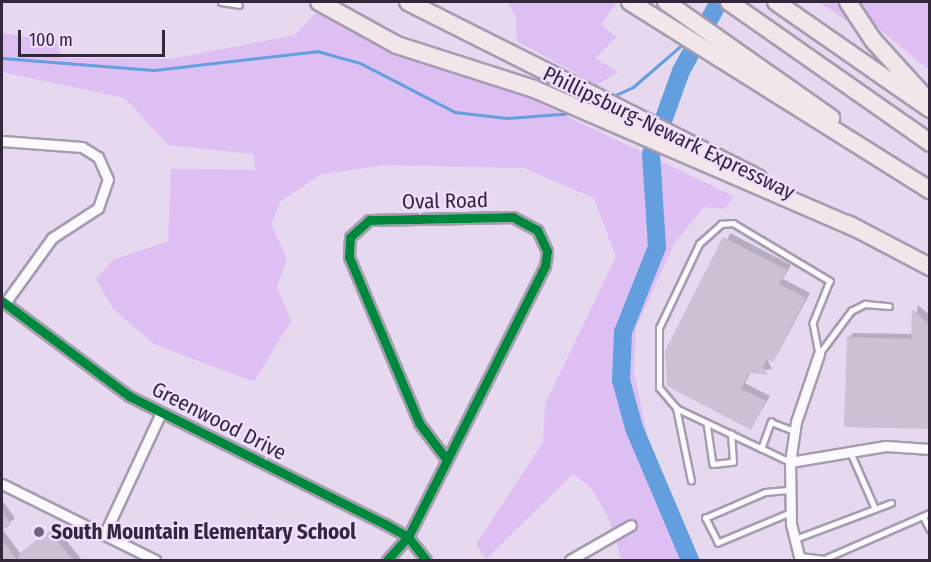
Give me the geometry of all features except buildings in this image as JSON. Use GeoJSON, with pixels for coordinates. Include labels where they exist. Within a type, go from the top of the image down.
{"type":"FeatureCollection","features":[{"type":"Feature","properties":{"kind":"highway"},"geometry":{"type":"LineString","coordinates":[[319,2],[397,45],[563,101],[666,140],[858,229],[930,267]]}},
{"type":"Feature","properties":{"kind":"highway","name":"Phillipsburg-Newark Expressway"},"geometry":{"type":"LineString","coordinates":[[408,2],[585,92],[666,140]]}},
{"type":"Feature","properties":{"kind":"highway"},"geometry":{"type":"LineString","coordinates":[[630,2],[665,22],[713,44],[930,188]]}},
{"type":"Feature","properties":{"kind":"highway"},"geometry":{"type":"LineString","coordinates":[[776,2],[930,109]]}},
{"type":"Feature","properties":{"kind":"highway"},"geometry":{"type":"LineString","coordinates":[[848,2],[873,40],[930,103]]}},
{"type":"Feature","properties":{"kind":"highway"},"geometry":{"type":"LineString","coordinates":[[670,4],[713,44]]}},
{"type":"Feature","properties":{"kind":"highway"},"geometry":{"type":"LineString","coordinates":[[733,5],[930,143]]}},
{"type":"Feature","properties":{"kind":"street"},"geometry":{"type":"LineString","coordinates":[[2,141],[82,147],[98,157],[108,179],[98,208],[52,238],[3,302]]}},
{"type":"Feature","properties":{"kind":"street","name":"Oval Road"},"geometry":{"type":"LineString","coordinates":[[387,561],[408,537],[447,460],[545,266],[545,243],[537,230],[513,217],[369,220],[350,237],[349,257],[418,423],[447,460]]}},
{"type":"Feature","properties":{"kind":"street","name":"Greenwood Drive"},"geometry":{"type":"LineString","coordinates":[[3,302],[160,415],[408,537],[426,561]]}},
{"type":"Feature","properties":{"kind":"street"},"geometry":{"type":"LineString","coordinates":[[799,558],[790,512],[790,462],[795,431],[819,354]]}},
{"type":"Feature","properties":{"kind":"street"},"geometry":{"type":"LineString","coordinates":[[104,535],[160,415]]}},
{"type":"Feature","properties":{"kind":"street"},"geometry":{"type":"LineString","coordinates":[[790,462],[907,445],[930,449]]}},
{"type":"Feature","properties":{"kind":"street"},"geometry":{"type":"LineString","coordinates":[[2,484],[104,535],[135,556],[155,561]]}},
{"type":"Feature","properties":{"kind":"street"},"geometry":{"type":"LineString","coordinates":[[570,561],[631,525]]}},
{"type":"Feature","properties":{"kind":"lane"},"geometry":{"type":"LineString","coordinates":[[221,2],[239,5]]}},
{"type":"Feature","properties":{"kind":"lane"},"geometry":{"type":"LineString","coordinates":[[790,462],[676,408],[660,388],[659,328],[699,244],[721,224],[733,223],[830,281],[813,323],[819,354]]}},
{"type":"Feature","properties":{"kind":"lane"},"geometry":{"type":"LineString","coordinates":[[819,354],[851,311],[865,304],[889,306]]}},
{"type":"Feature","properties":{"kind":"lane"},"geometry":{"type":"LineString","coordinates":[[676,408],[691,481]]}},
{"type":"Feature","properties":{"kind":"lane"},"geometry":{"type":"LineString","coordinates":[[761,448],[771,422],[795,431]]}},
{"type":"Feature","properties":{"kind":"lane"},"geometry":{"type":"LineString","coordinates":[[707,423],[713,464],[733,462],[731,434]]}},
{"type":"Feature","properties":{"kind":"lane"},"geometry":{"type":"LineString","coordinates":[[850,452],[875,509]]}},
{"type":"Feature","properties":{"kind":"lane"},"geometry":{"type":"LineString","coordinates":[[790,490],[765,492],[705,518],[718,543],[790,512]]}},
{"type":"Feature","properties":{"kind":"lane"},"geometry":{"type":"LineString","coordinates":[[794,539],[891,503]]}},
{"type":"Feature","properties":{"kind":"lane"},"geometry":{"type":"LineString","coordinates":[[799,558],[824,559],[930,513]]}},
{"type":"Feature","properties":{"kind":"lane"},"geometry":{"type":"LineString","coordinates":[[923,516],[930,529]]}},
{"type":"Feature","properties":{"kind":"shaded area"},"geometry":{"type":"Polygon","coordinates":[[[507,2],[617,2],[601,25],[617,37],[595,58],[618,72],[597,85],[517,41],[516,17],[507,2]]]}},
{"type":"Feature","properties":{"kind":"shaded area"},"geometry":{"type":"Polygon","coordinates":[[[819,2],[929,2],[929,70],[864,16],[845,20],[819,2]]]}},
{"type":"Feature","properties":{"kind":"shaded area"},"geometry":{"type":"Polygon","coordinates":[[[316,13],[433,66],[502,85],[733,196],[725,209],[704,207],[674,244],[636,328],[634,372],[654,468],[696,560],[622,560],[608,517],[591,488],[573,474],[486,559],[476,544],[543,442],[545,404],[616,257],[594,198],[524,168],[386,165],[322,174],[281,201],[271,224],[287,258],[277,287],[291,321],[254,382],[154,344],[113,309],[96,279],[113,260],[168,241],[171,169],[256,170],[253,154],[168,145],[125,98],[2,72],[2,33],[57,41],[62,58],[172,59],[295,35],[316,13]]]}},
{"type":"Feature","properties":{"kind":"waterway"},"geometry":{"type":"LineString","coordinates":[[690,560],[634,428],[621,380],[623,332],[657,247],[651,154],[681,71],[719,2]]}},
{"type":"Feature","properties":{"kind":"waterway"},"geometry":{"type":"LineString","coordinates":[[703,22],[712,13]]}},
{"type":"Feature","properties":{"kind":"waterway"},"geometry":{"type":"LineString","coordinates":[[611,97],[633,87],[684,43]]}},
{"type":"Feature","properties":{"kind":"waterway"},"geometry":{"type":"LineString","coordinates":[[2,58],[154,70],[317,51],[360,63],[455,112],[507,118],[574,113]]}},
{"type":"Feature","properties":{"kind":"cycle path"},"geometry":{"type":"LineString","coordinates":[[387,560],[408,537],[447,460],[545,266],[547,251],[537,230],[513,217],[369,220],[350,237],[349,257],[419,423],[447,460]]}},
{"type":"Feature","properties":{"kind":"cycle path"},"geometry":{"type":"LineString","coordinates":[[2,301],[129,396],[385,524],[408,537],[426,560]]}},
{"type":"Feature","properties":{"kind":"place","name":"South Mountain Elementary School"},"geometry":{"type":"Point","coordinates":[39,532]}}]}
